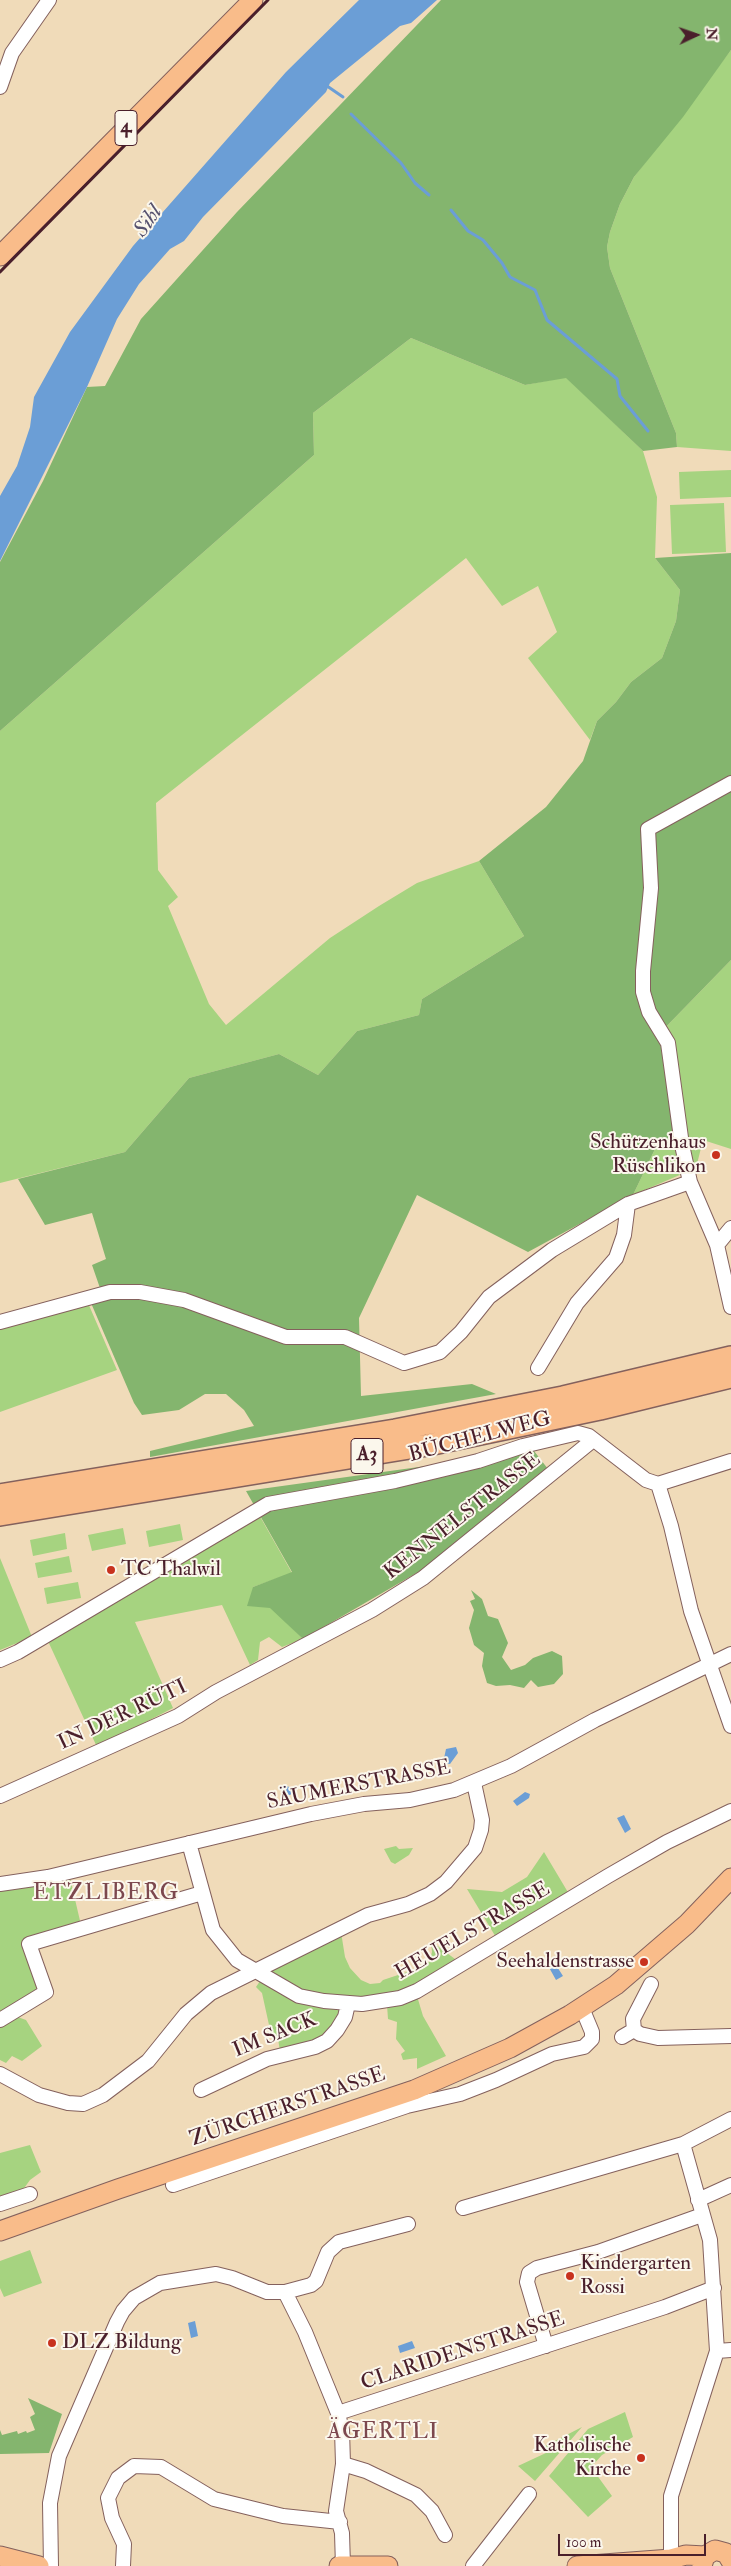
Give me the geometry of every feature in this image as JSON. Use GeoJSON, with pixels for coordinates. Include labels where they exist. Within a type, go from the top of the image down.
{"type":"FeatureCollection","features":[{"type":"Feature","properties":{"kind":"highway","name":"A3"},"geometry":{"type":"LineString","coordinates":[[0,1495],[405,1428],[563,1397],[731,1357]]}},
{"type":"Feature","properties":{"kind":"highway","name":"A3"},"geometry":{"type":"LineString","coordinates":[[0,1515],[437,1443],[600,1409],[731,1377]]}},
{"type":"Feature","properties":{"kind":"main road","name":"4"},"geometry":{"type":"LineString","coordinates":[[0,256],[253,0]]}},
{"type":"Feature","properties":{"kind":"main road","name":"ZÜRCHERSTRASSE"},"geometry":{"type":"LineString","coordinates":[[0,2232],[118,2189],[422,2086],[510,2048],[582,2008],[644,1962],[716,1897],[731,1878]]}},
{"type":"Feature","properties":{"kind":"main road"},"geometry":{"type":"LineString","coordinates":[[577,2566],[672,2559],[686,2555],[703,2562],[715,2550],[722,2551],[730,2557]]}},
{"type":"Feature","properties":{"kind":"main road"},"geometry":{"type":"LineString","coordinates":[[0,2556],[39,2566]]}},
{"type":"Feature","properties":{"kind":"main road"},"geometry":{"type":"LineString","coordinates":[[339,2566],[388,2566]]}},
{"type":"Feature","properties":{"kind":"street"},"geometry":{"type":"LineString","coordinates":[[0,87],[12,53],[49,0]]}},
{"type":"Feature","properties":{"kind":"street"},"geometry":{"type":"LineString","coordinates":[[731,783],[648,829],[651,888],[642,971],[643,992],[649,1012],[668,1043],[682,1145],[690,1182],[717,1245],[731,1307]]}},
{"type":"Feature","properties":{"kind":"street"},"geometry":{"type":"LineString","coordinates":[[0,1322],[110,1292],[140,1292],[184,1300],[286,1337],[345,1337],[404,1363],[440,1352],[461,1332],[489,1297],[552,1250],[628,1204],[690,1182]]}},
{"type":"Feature","properties":{"kind":"street"},"geometry":{"type":"LineString","coordinates":[[538,1368],[577,1302],[616,1258],[624,1235],[628,1204]]}},
{"type":"Feature","properties":{"kind":"street"},"geometry":{"type":"LineString","coordinates":[[717,1245],[731,1228]]}},
{"type":"Feature","properties":{"kind":"street","name":"BÜCHELWEG"},"geometry":{"type":"LineString","coordinates":[[0,1660],[18,1652],[268,1504],[395,1481],[478,1461],[523,1446],[578,1432],[584,1433],[593,1440]]}},
{"type":"Feature","properties":{"kind":"street"},"geometry":{"type":"LineString","coordinates":[[593,1440],[646,1480],[658,1484],[731,1461]]}},
{"type":"Feature","properties":{"kind":"street","name":"KENNELSTRASSE"},"geometry":{"type":"LineString","coordinates":[[289,1653],[354,1620],[423,1578],[593,1440]]}},
{"type":"Feature","properties":{"kind":"street"},"geometry":{"type":"LineString","coordinates":[[658,1484],[671,1526],[689,1604],[731,1726]]}},
{"type":"Feature","properties":{"kind":"street","name":"IN DER RÜTI"},"geometry":{"type":"LineString","coordinates":[[0,1796],[178,1716],[216,1692],[289,1653]]}},
{"type":"Feature","properties":{"kind":"street","name":"SÄUMERSTRASSE"},"geometry":{"type":"LineString","coordinates":[[0,1884],[48,1877],[329,1810],[430,1796],[474,1783],[511,1766],[595,1720],[731,1654]]}},
{"type":"Feature","properties":{"kind":"street"},"geometry":{"type":"LineString","coordinates":[[0,2074],[39,2096],[73,2104],[92,2101],[114,2088],[148,2061],[174,2027],[199,2002],[226,1985],[368,1914],[420,1899],[446,1882],[475,1848],[481,1830],[482,1820],[474,1783]]}},
{"type":"Feature","properties":{"kind":"street","name":"HEUELSTRASSE"},"geometry":{"type":"LineString","coordinates":[[189,1843],[213,1930],[237,1960],[299,1996],[348,2004],[384,2001],[417,1991],[608,1876],[728,1812]]}},
{"type":"Feature","properties":{"kind":"street"},"geometry":{"type":"LineString","coordinates":[[0,2020],[46,1992],[29,1944],[202,1893]]}},
{"type":"Feature","properties":{"kind":"street"},"geometry":{"type":"LineString","coordinates":[[651,1984],[635,2012],[628,2033],[658,2038],[731,2036]]}},
{"type":"Feature","properties":{"kind":"street","name":"IM SACK"},"geometry":{"type":"LineString","coordinates":[[201,2090],[267,2059],[315,2047],[327,2041],[337,2030],[345,2016],[348,2004]]}},
{"type":"Feature","properties":{"kind":"street","name":"ZÜRCHERSTRASSE"},"geometry":{"type":"LineString","coordinates":[[173,2185],[407,2106],[460,2094],[496,2080],[552,2054],[584,2047],[592,2039],[592,2032],[582,2008]]}},
{"type":"Feature","properties":{"kind":"street"},"geometry":{"type":"LineString","coordinates":[[463,2208],[683,2144],[731,2118]]}},
{"type":"Feature","properties":{"kind":"street"},"geometry":{"type":"LineString","coordinates":[[672,2559],[671,2496],[724,2351],[714,2288],[710,2240],[683,2144]]}},
{"type":"Feature","properties":{"kind":"street"},"geometry":{"type":"LineString","coordinates":[[698,2200],[731,2185]]}},
{"type":"Feature","properties":{"kind":"street"},"geometry":{"type":"LineString","coordinates":[[0,2204],[30,2194]]}},
{"type":"Feature","properties":{"kind":"street"},"geometry":{"type":"LineString","coordinates":[[546,2346],[527,2282],[529,2274],[537,2268],[598,2252],[702,2215]]}},
{"type":"Feature","properties":{"kind":"street"},"geometry":{"type":"LineString","coordinates":[[51,2566],[50,2503],[59,2456],[78,2406],[123,2311],[134,2298],[160,2284],[207,2275],[224,2276],[267,2292],[285,2292],[311,2285],[316,2281],[328,2252],[339,2242],[408,2224]]}},
{"type":"Feature","properties":{"kind":"street","name":"CLARIDENSTRASSE"},"geometry":{"type":"LineString","coordinates":[[338,2413],[665,2307],[714,2288]]}},
{"type":"Feature","properties":{"kind":"street"},"geometry":{"type":"LineString","coordinates":[[285,2292],[305,2332],[338,2413],[344,2447],[336,2503],[340,2522],[343,2566]]}},
{"type":"Feature","properties":{"kind":"street"},"geometry":{"type":"LineString","coordinates":[[343,2464],[366,2471],[416,2495],[432,2511],[445,2536]]}},
{"type":"Feature","properties":{"kind":"street"},"geometry":{"type":"LineString","coordinates":[[123,2566],[124,2544],[112,2518],[108,2498],[118,2478],[134,2466],[161,2467],[214,2499],[283,2516],[340,2522]]}},
{"type":"Feature","properties":{"kind":"street"},"geometry":{"type":"LineString","coordinates":[[473,2566],[530,2494]]}},
{"type":"Feature","properties":{"kind":"green space"},"geometry":{"type":"Polygon","coordinates":[[[441,0],[731,0],[731,50],[683,117],[634,177],[620,204],[607,247],[610,268],[676,433],[677,447],[643,451],[566,378],[525,385],[411,338],[313,413],[314,455],[0,731],[0,562],[43,481],[87,387],[105,386],[141,319],[237,212],[441,0]]]}},
{"type":"Feature","properties":{"kind":"green space"},"geometry":{"type":"Polygon","coordinates":[[[731,50],[731,451],[677,447],[676,433],[610,268],[607,247],[620,204],[634,177],[731,50]]]}},
{"type":"Feature","properties":{"kind":"green space"},"geometry":{"type":"Polygon","coordinates":[[[411,338],[525,385],[566,377],[643,451],[657,497],[655,558],[680,590],[676,621],[662,658],[631,682],[616,702],[597,721],[590,740],[528,658],[557,632],[538,586],[502,606],[466,558],[156,803],[158,870],[178,897],[168,906],[209,1004],[226,1025],[330,938],[379,906],[417,883],[479,861],[524,936],[422,999],[419,1015],[357,1031],[318,1075],[279,1054],[189,1078],[125,1152],[0,1183],[0,731],[314,455],[313,413],[411,338]]]}},
{"type":"Feature","properties":{"kind":"green space"},"geometry":{"type":"Polygon","coordinates":[[[731,470],[731,497],[680,499],[679,472],[731,470]]]}},
{"type":"Feature","properties":{"kind":"green space"},"geometry":{"type":"Polygon","coordinates":[[[724,503],[726,552],[672,554],[670,505],[724,503]]]}},
{"type":"Feature","properties":{"kind":"green space"},"geometry":{"type":"Polygon","coordinates":[[[731,553],[731,960],[659,1034],[677,1140],[655,1149],[633,1195],[528,1252],[417,1195],[359,1318],[361,1396],[472,1384],[496,1394],[150,1457],[150,1451],[254,1426],[244,1410],[226,1394],[205,1394],[179,1410],[142,1415],[134,1403],[88,1296],[101,1291],[92,1265],[106,1259],[92,1213],[45,1225],[18,1179],[125,1152],[189,1078],[279,1054],[318,1075],[357,1031],[419,1015],[422,999],[524,936],[479,861],[546,807],[583,761],[597,721],[616,702],[631,682],[662,658],[676,621],[680,590],[655,558],[731,553]]]}},
{"type":"Feature","properties":{"kind":"green space"},"geometry":{"type":"Polygon","coordinates":[[[731,960],[731,1149],[703,1140],[696,1168],[633,1195],[655,1149],[677,1140],[659,1034],[731,960]]]}},
{"type":"Feature","properties":{"kind":"green space"},"geometry":{"type":"Polygon","coordinates":[[[88,1303],[117,1370],[0,1412],[0,1324],[88,1303]]]}},
{"type":"Feature","properties":{"kind":"green space"},"geometry":{"type":"Polygon","coordinates":[[[534,1451],[548,1469],[420,1571],[303,1639],[270,1608],[247,1606],[253,1587],[292,1572],[246,1491],[534,1451]]]}},
{"type":"Feature","properties":{"kind":"green space"},"geometry":{"type":"Polygon","coordinates":[[[258,1513],[292,1573],[253,1587],[303,1639],[282,1647],[269,1637],[260,1642],[258,1660],[250,1665],[222,1605],[135,1622],[173,1708],[97,1747],[47,1639],[258,1513]]]}},
{"type":"Feature","properties":{"kind":"green space"},"geometry":{"type":"Polygon","coordinates":[[[180,1524],[183,1540],[149,1547],[146,1531],[180,1524]]]}},
{"type":"Feature","properties":{"kind":"green space"},"geometry":{"type":"Polygon","coordinates":[[[123,1528],[126,1544],[92,1551],[88,1535],[123,1528]]]}},
{"type":"Feature","properties":{"kind":"green space"},"geometry":{"type":"Polygon","coordinates":[[[65,1533],[67,1549],[33,1556],[30,1540],[65,1533]]]}},
{"type":"Feature","properties":{"kind":"green space"},"geometry":{"type":"Polygon","coordinates":[[[69,1556],[72,1572],[38,1578],[35,1563],[69,1556]]]}},
{"type":"Feature","properties":{"kind":"green space"},"geometry":{"type":"Polygon","coordinates":[[[0,1558],[32,1637],[0,1650],[0,1558]]]}},
{"type":"Feature","properties":{"kind":"green space"},"geometry":{"type":"Polygon","coordinates":[[[78,1582],[81,1598],[47,1604],[44,1588],[78,1582]]]}},
{"type":"Feature","properties":{"kind":"green space"},"geometry":{"type":"Polygon","coordinates":[[[471,1590],[482,1599],[488,1616],[498,1619],[508,1643],[502,1657],[511,1670],[525,1665],[533,1658],[552,1651],[562,1656],[563,1674],[554,1684],[538,1687],[531,1680],[524,1688],[510,1685],[496,1686],[487,1683],[482,1666],[484,1653],[474,1645],[469,1628],[474,1610],[470,1601],[475,1599],[471,1590]]]}},
{"type":"Feature","properties":{"kind":"green space"},"geometry":{"type":"Polygon","coordinates":[[[396,1846],[399,1849],[413,1848],[409,1855],[395,1864],[391,1862],[384,1849],[396,1846]]]}},
{"type":"Feature","properties":{"kind":"green space"},"geometry":{"type":"Polygon","coordinates":[[[544,1852],[569,1894],[497,1939],[467,1889],[502,1892],[527,1877],[544,1852]]]}},
{"type":"Feature","properties":{"kind":"green space"},"geometry":{"type":"Polygon","coordinates":[[[70,1878],[81,1925],[24,1941],[42,1991],[0,2016],[0,1889],[70,1878]]]}},
{"type":"Feature","properties":{"kind":"green space"},"geometry":{"type":"Polygon","coordinates":[[[341,1932],[345,1957],[350,1968],[361,1980],[370,1984],[380,1983],[383,1980],[416,1969],[429,1962],[432,1952],[431,1941],[459,1962],[420,1985],[394,1994],[351,2000],[306,1992],[269,1972],[341,1932]]]}},
{"type":"Feature","properties":{"kind":"green space"},"geometry":{"type":"Polygon","coordinates":[[[260,1981],[337,2008],[342,2014],[326,2037],[280,2051],[278,2039],[271,2034],[262,1993],[256,1987],[260,1981]]]}},
{"type":"Feature","properties":{"kind":"green space"},"geometry":{"type":"Polygon","coordinates":[[[417,1996],[423,2016],[446,2056],[417,2069],[417,2058],[403,2060],[401,2054],[405,2051],[396,2039],[397,2022],[388,2019],[387,2005],[417,1996]]]}},
{"type":"Feature","properties":{"kind":"green space"},"geometry":{"type":"Polygon","coordinates":[[[15,2016],[26,2020],[42,2046],[22,2061],[12,2056],[6,2063],[0,2060],[0,2025],[15,2016]]]}},
{"type":"Feature","properties":{"kind":"green space"},"geometry":{"type":"Polygon","coordinates":[[[30,2145],[41,2172],[30,2180],[22,2191],[0,2199],[0,2153],[30,2145]]]}},
{"type":"Feature","properties":{"kind":"green space"},"geometry":{"type":"Polygon","coordinates":[[[30,2250],[42,2283],[4,2297],[0,2288],[0,2261],[30,2250]]]}},
{"type":"Feature","properties":{"kind":"green space"},"geometry":{"type":"Polygon","coordinates":[[[28,2398],[62,2414],[49,2453],[0,2454],[0,2430],[2,2435],[17,2431],[18,2434],[26,2431],[27,2433],[35,2430],[30,2417],[35,2414],[28,2398]]]}},
{"type":"Feature","properties":{"kind":"green space"},"geometry":{"type":"Polygon","coordinates":[[[625,2412],[633,2437],[602,2455],[591,2467],[612,2496],[588,2517],[549,2476],[588,2429],[625,2412]]]}},
{"type":"Feature","properties":{"kind":"green space"},"geometry":{"type":"Polygon","coordinates":[[[582,2427],[535,2481],[518,2466],[548,2452],[545,2446],[582,2427]]]}},
{"type":"Feature","properties":{"kind":"water"},"geometry":{"type":"Polygon","coordinates":[[[359,0],[437,0],[411,23],[400,26],[330,83],[326,92],[203,217],[184,241],[170,249],[139,284],[117,319],[87,387],[0,561],[0,496],[17,466],[30,427],[34,397],[70,332],[133,246],[286,72],[359,0]]]}},
{"type":"Feature","properties":{"kind":"water"},"geometry":{"type":"Polygon","coordinates":[[[456,1747],[458,1753],[450,1764],[443,1763],[446,1749],[456,1747]]]}},
{"type":"Feature","properties":{"kind":"water"},"geometry":{"type":"Polygon","coordinates":[[[285,1785],[293,1789],[292,1794],[284,1797],[280,1787],[285,1785]]]}},
{"type":"Feature","properties":{"kind":"water"},"geometry":{"type":"Polygon","coordinates":[[[525,1792],[530,1794],[529,1798],[517,1806],[513,1801],[525,1792]]]}},
{"type":"Feature","properties":{"kind":"water"},"geometry":{"type":"Polygon","coordinates":[[[624,1815],[631,1829],[625,1833],[617,1818],[624,1815]]]}},
{"type":"Feature","properties":{"kind":"water"},"geometry":{"type":"Polygon","coordinates":[[[552,1959],[563,1976],[556,1980],[546,1962],[552,1959]]]}},
{"type":"Feature","properties":{"kind":"water"},"geometry":{"type":"Polygon","coordinates":[[[195,2321],[198,2336],[191,2338],[188,2323],[195,2321]]]}},
{"type":"Feature","properties":{"kind":"water"},"geometry":{"type":"Polygon","coordinates":[[[412,2341],[415,2348],[400,2353],[398,2346],[412,2341]]]}},
{"type":"Feature","properties":{"kind":"waterway"},"geometry":{"type":"LineString","coordinates":[[327,86],[343,97]]}},
{"type":"Feature","properties":{"kind":"waterway"},"geometry":{"type":"LineString","coordinates":[[351,114],[401,163],[415,183],[429,195]]}},
{"type":"Feature","properties":{"kind":"waterway"},"geometry":{"type":"LineString","coordinates":[[451,210],[468,231],[483,240],[502,263],[510,277],[535,290],[547,320],[617,379],[620,396],[648,431]]}},
{"type":"Feature","properties":{"kind":"railway"},"geometry":{"type":"LineString","coordinates":[[0,272],[268,0]]}},
{"type":"Feature","properties":{"kind":"place","name":"Schützenhaus Rüschlikon"},"geometry":{"type":"Point","coordinates":[716,1155]}},
{"type":"Feature","properties":{"kind":"place","name":"TC Thalwil"},"geometry":{"type":"Point","coordinates":[111,1570]}},
{"type":"Feature","properties":{"kind":"place","name":"Seehaldenstrasse"},"geometry":{"type":"Point","coordinates":[644,1962]}},
{"type":"Feature","properties":{"kind":"place","name":"Kindergarten Rossi"},"geometry":{"type":"Point","coordinates":[570,2276]}},
{"type":"Feature","properties":{"kind":"place","name":"DLZ Bildung"},"geometry":{"type":"Point","coordinates":[52,2343]}},
{"type":"Feature","properties":{"kind":"place","name":"Katholische Kirche"},"geometry":{"type":"Point","coordinates":[641,2458]}},
{"type":"Feature","properties":{"kind":"district","name":"ETZLIBERG"},"geometry":{"type":"Point","coordinates":[106,1894]}},
{"type":"Feature","properties":{"kind":"district","name":"ÄGERTLI"},"geometry":{"type":"Point","coordinates":[383,2433]}},
{"type":"Feature","properties":{"kind":"water label","name":"Sihl"},"geometry":{"type":"Point","coordinates":[149,222]}}]}
